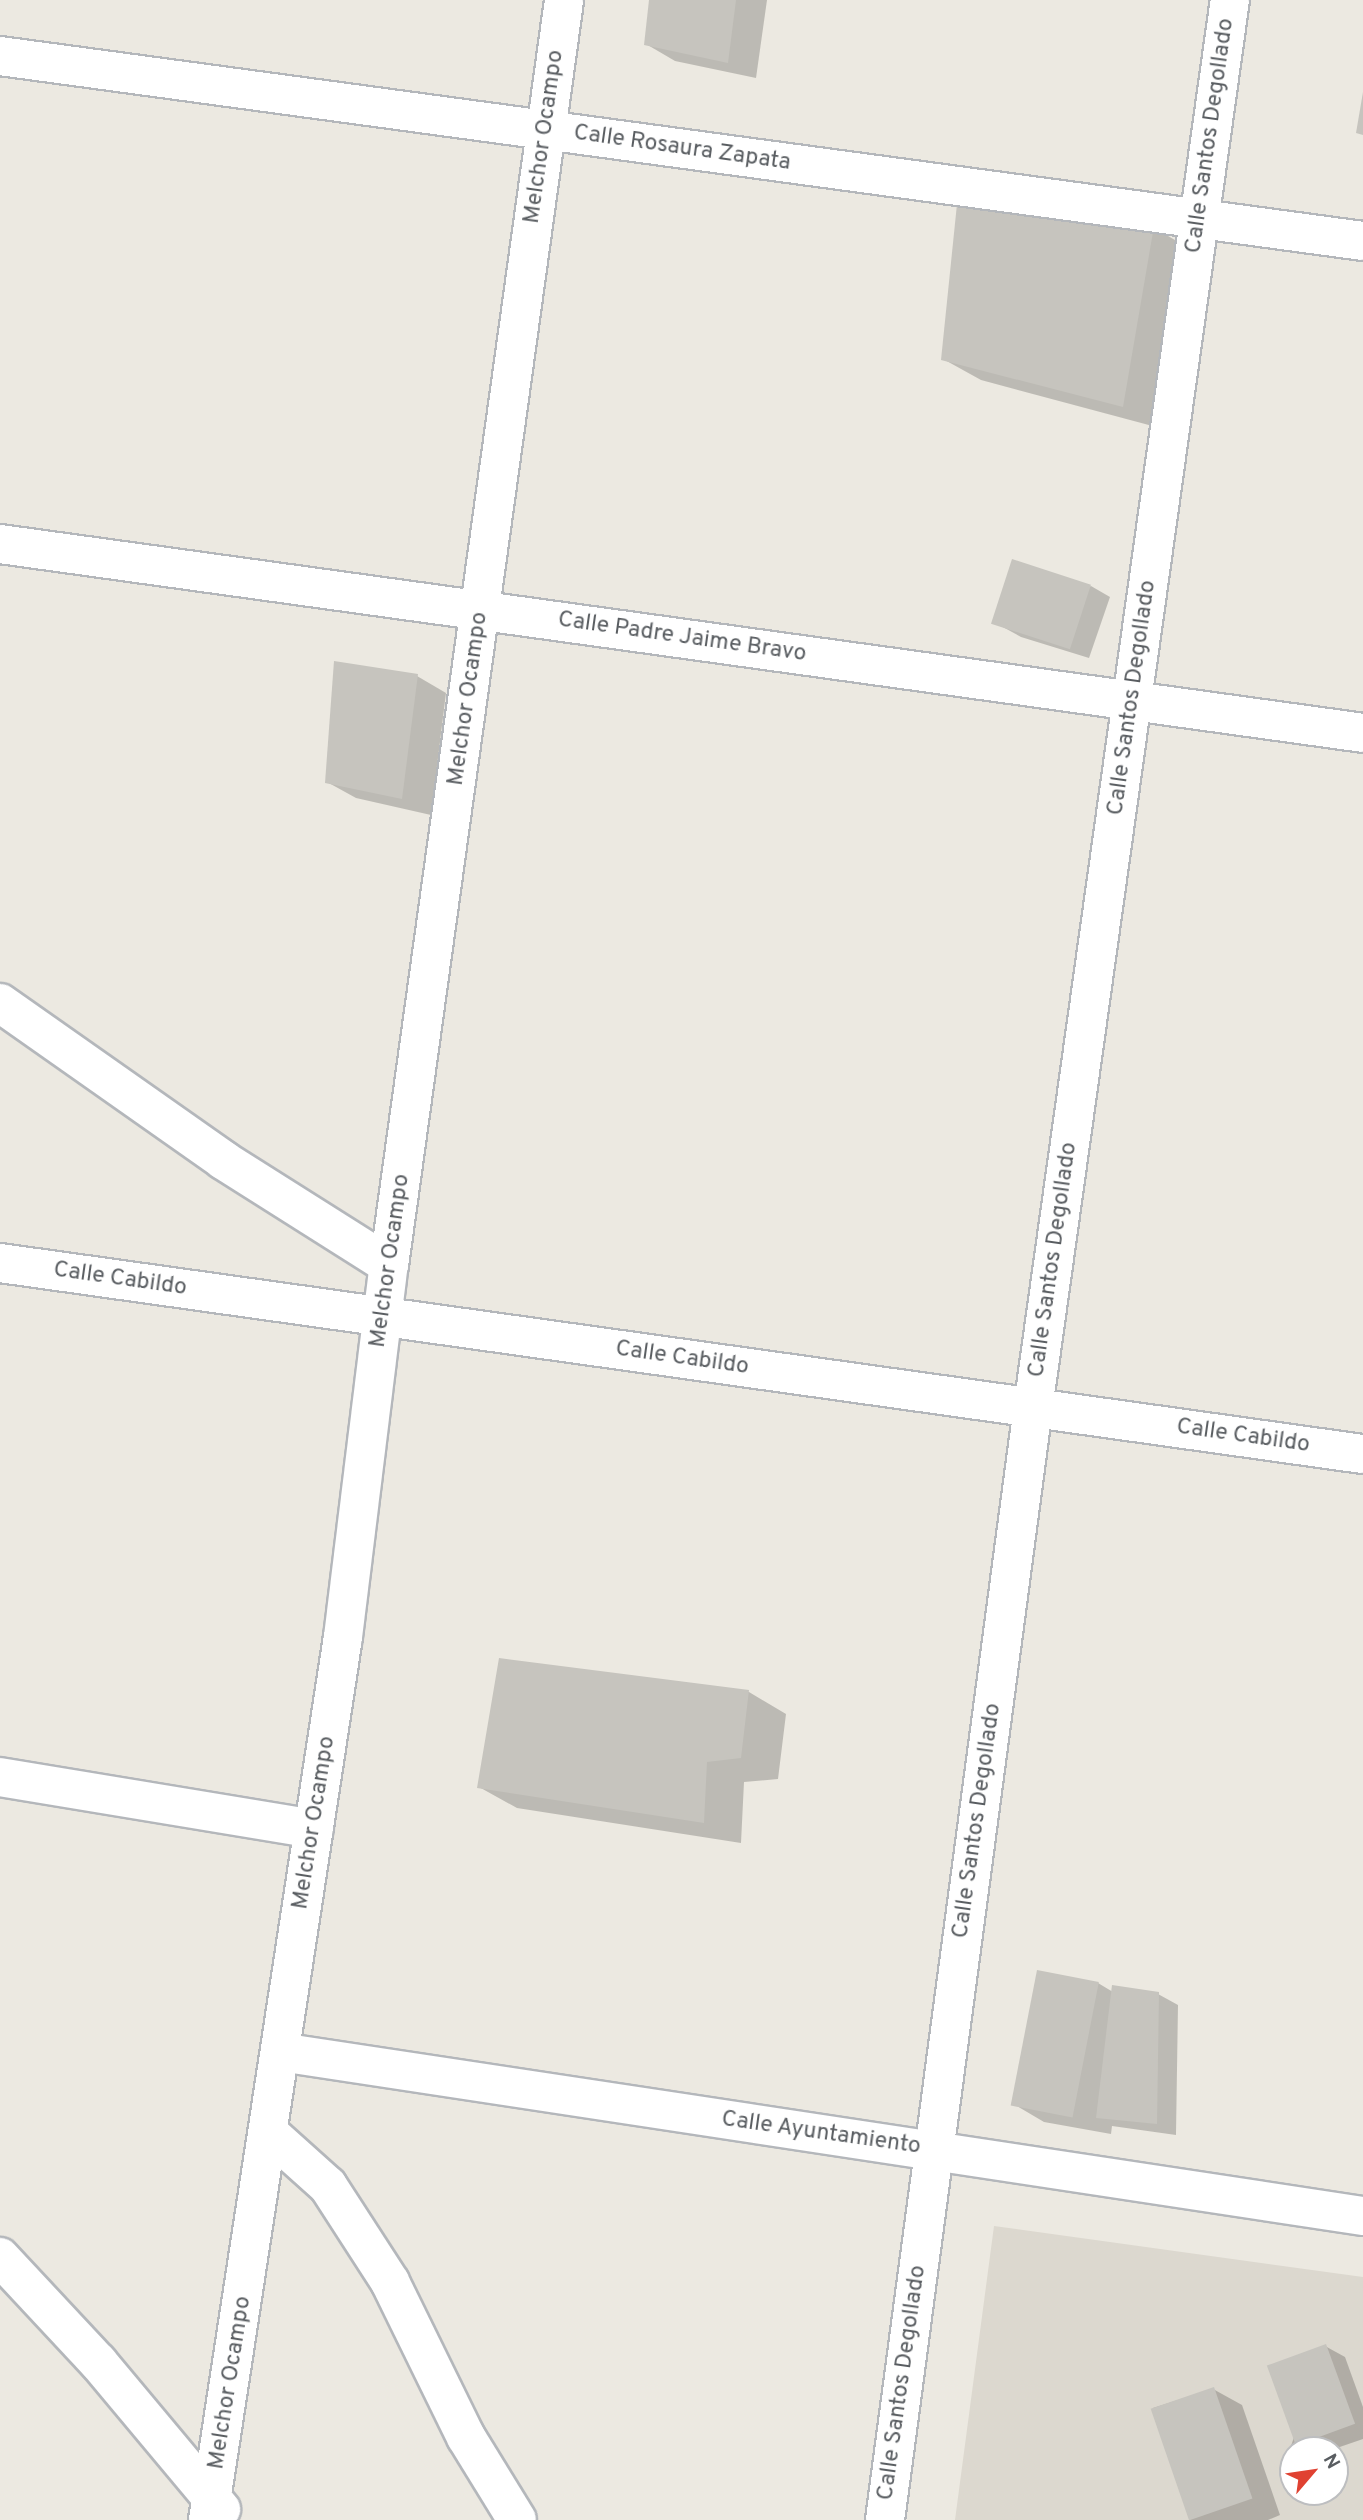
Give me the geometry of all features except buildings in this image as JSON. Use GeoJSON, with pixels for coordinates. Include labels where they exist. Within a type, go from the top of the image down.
{"type":"FeatureCollection","features":[{"type":"Feature","properties":{"kind":"street","name":"Melchor Ocampo"},"geometry":{"type":"LineString","coordinates":[[216,2512],[314,1829],[564,0]]}},
{"type":"Feature","properties":{"kind":"street","name":"Calle Santos Degollado"},"geometry":{"type":"LineString","coordinates":[[885,2520],[1033,1408],[1230,0]]}},
{"type":"Feature","properties":{"kind":"street","name":"Calle Rosaura Zapata"},"geometry":{"type":"LineString","coordinates":[[0,56],[1363,241]]}},
{"type":"Feature","properties":{"kind":"street","name":"Calle Padre Jaime Bravo"},"geometry":{"type":"LineString","coordinates":[[0,544],[1363,733]]}},
{"type":"Feature","properties":{"kind":"street"},"geometry":{"type":"LineString","coordinates":[[0,1003],[223,1160],[389,1265]]}},
{"type":"Feature","properties":{"kind":"street","name":"Calle Cabildo"},"geometry":{"type":"LineString","coordinates":[[0,1263],[1363,1454]]}},
{"type":"Feature","properties":{"kind":"street"},"geometry":{"type":"LineString","coordinates":[[0,1777],[314,1829]]}},
{"type":"Feature","properties":{"kind":"street","name":"Calle Ayuntamiento"},"geometry":{"type":"LineString","coordinates":[[280,2052],[1363,2216]]}},
{"type":"Feature","properties":{"kind":"street"},"geometry":{"type":"LineString","coordinates":[[269,2133],[335,2197],[390,2283],[466,2437],[517,2520]]}},
{"type":"Feature","properties":{"kind":"street"},"geometry":{"type":"LineString","coordinates":[[0,2257],[216,2512]]}},
{"type":"Feature","properties":{"kind":"shaded area"},"geometry":{"type":"Polygon","coordinates":[[[994,2226],[1363,2277],[1363,2520],[955,2520],[994,2226]]]}}]}
